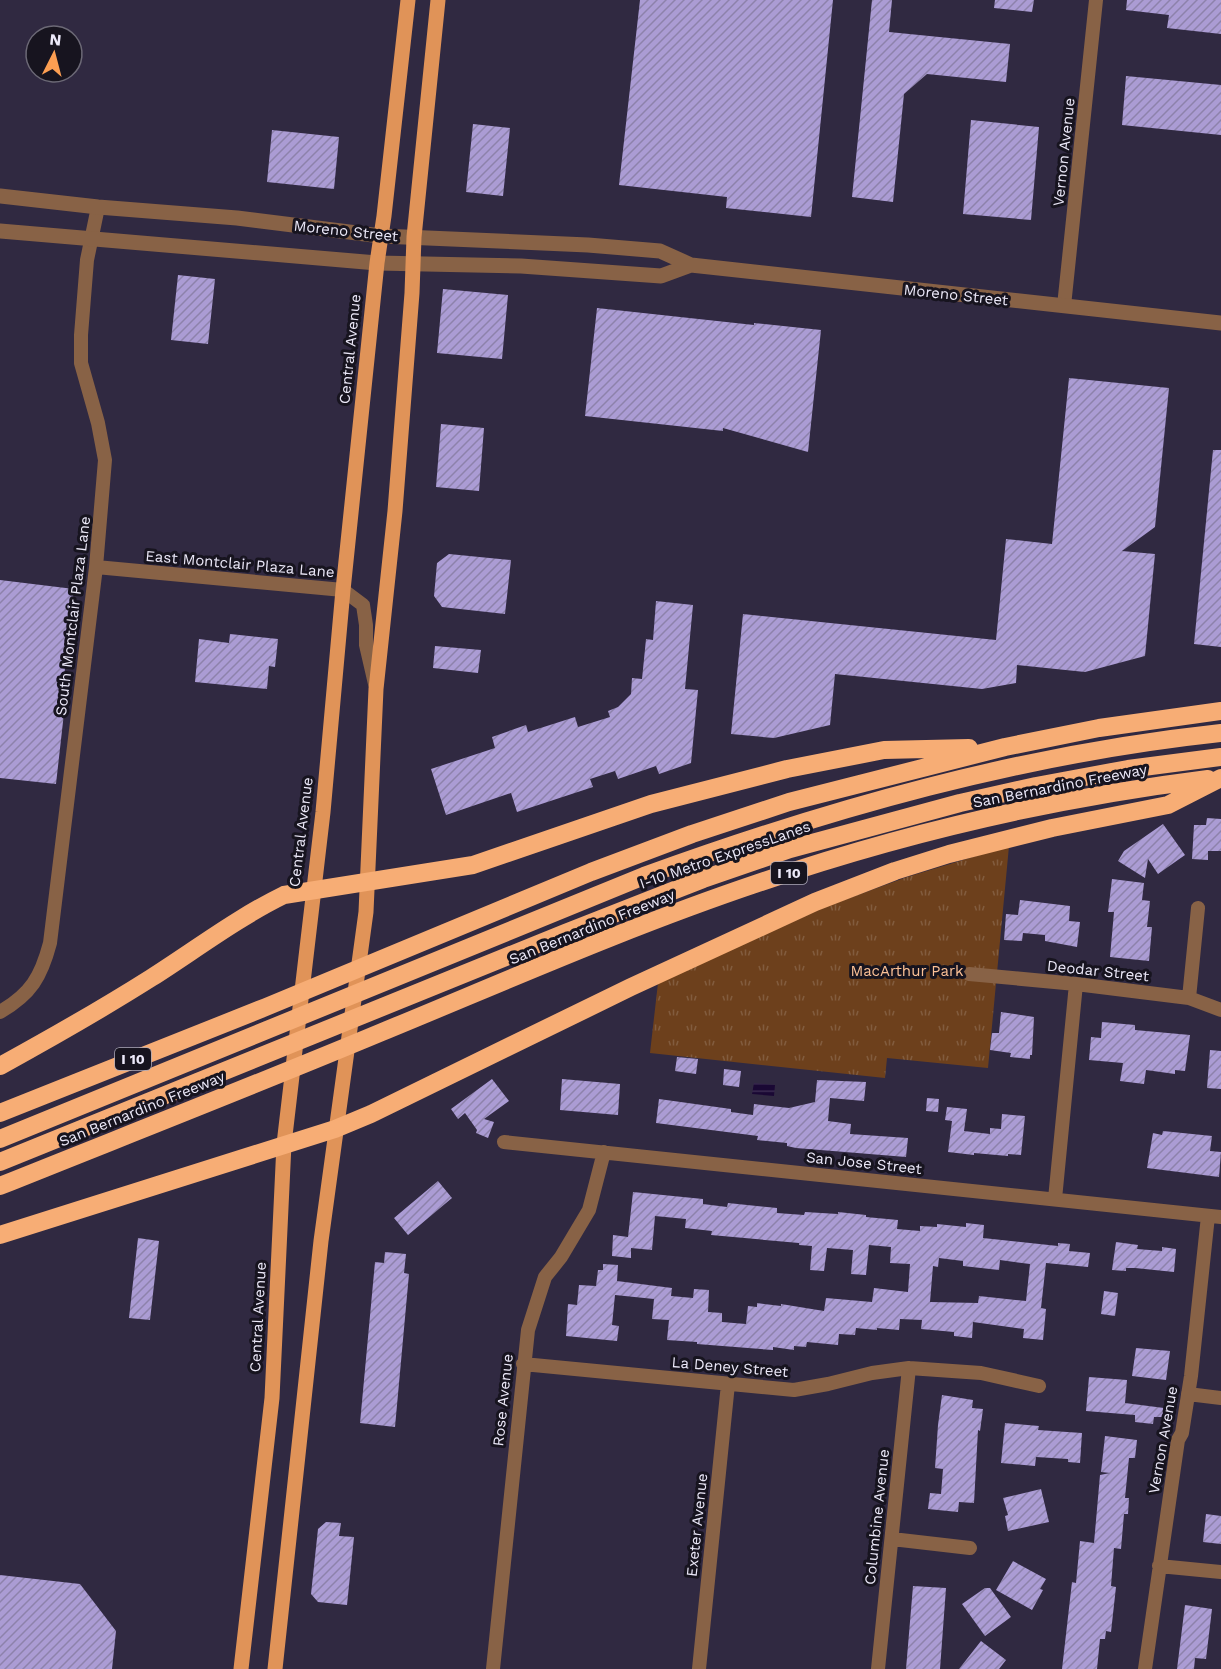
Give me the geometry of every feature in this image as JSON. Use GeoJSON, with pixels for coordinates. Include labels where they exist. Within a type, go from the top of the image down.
{"type":"FeatureCollection","features":[{"type":"Feature","properties":{"kind":"highway","name":"I 10"},"geometry":{"type":"LineString","coordinates":[[0,1113],[266,1007],[591,872],[692,834],[789,802],[1005,747],[1100,728],[1221,711]]}},
{"type":"Feature","properties":{"kind":"highway","name":"I-10 Metro ExpressLanes"},"geometry":{"type":"LineString","coordinates":[[0,1139],[644,876],[730,844],[908,792],[1010,768],[1086,752],[1221,733]]}},
{"type":"Feature","properties":{"kind":"highway"},"geometry":{"type":"LineString","coordinates":[[0,1066],[115,1000],[265,904],[284,895],[473,865],[651,804],[787,769],[884,750],[1005,747]]}},
{"type":"Feature","properties":{"kind":"highway","name":"I-10 Metro ExpressLanes"},"geometry":{"type":"LineString","coordinates":[[0,1162],[703,879],[790,849],[884,822],[1036,786],[1128,769],[1221,757]]}},
{"type":"Feature","properties":{"kind":"highway"},"geometry":{"type":"LineString","coordinates":[[0,1235],[335,1129],[371,1114],[680,963],[825,898],[903,868],[988,843],[1168,804],[1221,777]]}},
{"type":"Feature","properties":{"kind":"highway","name":"San Bernardino Freeway"},"geometry":{"type":"LineString","coordinates":[[0,1186],[572,953],[758,883],[947,828],[1118,792],[1221,777]]}},
{"type":"Feature","properties":{"kind":"main road","name":"Central Avenue"},"geometry":{"type":"LineString","coordinates":[[241,1669],[272,1398],[284,1144],[323,812],[343,590],[377,263],[408,0]]}},
{"type":"Feature","properties":{"kind":"main road"},"geometry":{"type":"LineString","coordinates":[[275,1669],[335,1129],[366,912],[376,689],[395,511],[414,237],[438,0]]}},
{"type":"Feature","properties":{"kind":"street","name":"Vernon Avenue"},"geometry":{"type":"LineString","coordinates":[[1064,306],[1096,0]]}},
{"type":"Feature","properties":{"kind":"street","name":"Moreno Street"},"geometry":{"type":"LineString","coordinates":[[0,196],[98,207],[237,218],[381,236],[660,251],[690,265],[1221,323]]}},
{"type":"Feature","properties":{"kind":"street","name":"South Montclair Plaza Lane"},"geometry":{"type":"LineString","coordinates":[[0,1012],[26,994],[37,980],[50,943],[96,567],[105,460],[98,423],[81,363],[81,335],[90,240],[98,207]]}},
{"type":"Feature","properties":{"kind":"street","name":"Moreno Street"},"geometry":{"type":"LineString","coordinates":[[0,231],[377,263],[572,269],[662,276],[690,265]]}},
{"type":"Feature","properties":{"kind":"street","name":"East Montclair Plaza Lane"},"geometry":{"type":"LineString","coordinates":[[96,567],[343,590],[363,605],[366,645],[376,689]]}},
{"type":"Feature","properties":{"kind":"street"},"geometry":{"type":"LineString","coordinates":[[1188,998],[1198,908]]}},
{"type":"Feature","properties":{"kind":"street","name":"Deodar Street"},"geometry":{"type":"LineString","coordinates":[[969,974],[1188,998],[1221,1010]]}},
{"type":"Feature","properties":{"kind":"street"},"geometry":{"type":"LineString","coordinates":[[1055,1200],[1076,984]]}},
{"type":"Feature","properties":{"kind":"street","name":"San Jose Street"},"geometry":{"type":"LineString","coordinates":[[504,1142],[1214,1217]]}},
{"type":"Feature","properties":{"kind":"street","name":"Rose Avenue"},"geometry":{"type":"LineString","coordinates":[[493,1669],[528,1330],[545,1277],[561,1257],[589,1210],[604,1152]]}},
{"type":"Feature","properties":{"kind":"street","name":"Vernon Avenue"},"geometry":{"type":"LineString","coordinates":[[1145,1669],[1178,1440],[1182,1433],[1214,1217]]}},
{"type":"Feature","properties":{"kind":"street","name":"La Deney Street"},"geometry":{"type":"LineString","coordinates":[[523,1364],[794,1390],[872,1373],[909,1368],[981,1374],[1039,1386]]}},
{"type":"Feature","properties":{"kind":"street","name":"Columbine Avenue"},"geometry":{"type":"LineString","coordinates":[[878,1669],[909,1368]]}},
{"type":"Feature","properties":{"kind":"street","name":"Exeter Avenue"},"geometry":{"type":"LineString","coordinates":[[699,1669],[728,1384]]}},
{"type":"Feature","properties":{"kind":"street"},"geometry":{"type":"LineString","coordinates":[[1188,1394],[1221,1398]]}},
{"type":"Feature","properties":{"kind":"street"},"geometry":{"type":"LineString","coordinates":[[892,1539],[970,1548]]}},
{"type":"Feature","properties":{"kind":"street"},"geometry":{"type":"LineString","coordinates":[[1159,1566],[1221,1572]]}},
{"type":"Feature","properties":{"kind":"green space","name":"MacArthur Park"},"geometry":{"type":"Polygon","coordinates":[[[1009,846],[988,1068],[887,1058],[885,1078],[650,1053],[658,983],[825,907],[907,877],[1009,846]]]}},
{"type":"Feature","properties":{"kind":"shaded area"},"geometry":{"type":"Polygon","coordinates":[[[754,1083],[775,1085],[774,1096],[752,1094],[754,1083]]]}},
{"type":"Feature","properties":{"kind":"building"},"geometry":{"type":"Polygon","coordinates":[[[640,0],[833,0],[811,217],[726,208],[727,197],[619,185],[640,0]]]}},
{"type":"Feature","properties":{"kind":"building"},"geometry":{"type":"Polygon","coordinates":[[[872,0],[892,0],[889,32],[1010,44],[1006,82],[927,74],[904,94],[893,202],[852,197],[872,0]]]}},
{"type":"Feature","properties":{"kind":"building"},"geometry":{"type":"Polygon","coordinates":[[[995,0],[1034,0],[1032,12],[994,8],[995,0]]]}},
{"type":"Feature","properties":{"kind":"building"},"geometry":{"type":"Polygon","coordinates":[[[1127,0],[1221,0],[1221,34],[1167,28],[1169,15],[1126,10],[1127,0]]]}},
{"type":"Feature","properties":{"kind":"building"},"geometry":{"type":"Polygon","coordinates":[[[1126,76],[1221,85],[1221,135],[1122,125],[1126,76]]]}},
{"type":"Feature","properties":{"kind":"building"},"geometry":{"type":"Polygon","coordinates":[[[971,120],[1039,127],[1031,220],[963,214],[971,120]]]}},
{"type":"Feature","properties":{"kind":"building"},"geometry":{"type":"Polygon","coordinates":[[[473,124],[510,128],[503,196],[466,192],[473,124]]]}},
{"type":"Feature","properties":{"kind":"building"},"geometry":{"type":"Polygon","coordinates":[[[272,130],[339,137],[334,189],[267,182],[272,130]]]}},
{"type":"Feature","properties":{"kind":"building"},"geometry":{"type":"Polygon","coordinates":[[[178,275],[215,279],[208,344],[171,340],[178,275]]]}},
{"type":"Feature","properties":{"kind":"building"},"geometry":{"type":"Polygon","coordinates":[[[443,289],[508,295],[502,359],[437,353],[443,289]]]}},
{"type":"Feature","properties":{"kind":"building"},"geometry":{"type":"Polygon","coordinates":[[[597,308],[821,330],[808,452],[723,428],[723,431],[585,416],[597,308]]]}},
{"type":"Feature","properties":{"kind":"building"},"geometry":{"type":"Polygon","coordinates":[[[1069,378],[1169,388],[1155,527],[1122,551],[1155,554],[1145,656],[1085,672],[1017,665],[1016,683],[982,689],[835,674],[830,725],[774,738],[731,734],[743,614],[996,640],[1006,539],[1052,544],[1069,378]]]}},
{"type":"Feature","properties":{"kind":"building"},"geometry":{"type":"Polygon","coordinates":[[[441,424],[484,428],[479,491],[436,487],[441,424]]]}},
{"type":"Feature","properties":{"kind":"building"},"geometry":{"type":"Polygon","coordinates":[[[1213,450],[1221,450],[1221,647],[1194,644],[1213,450]]]}},
{"type":"Feature","properties":{"kind":"building"},"geometry":{"type":"Polygon","coordinates":[[[449,554],[511,560],[505,614],[442,607],[434,596],[437,563],[449,554]]]}},
{"type":"Feature","properties":{"kind":"building"},"geometry":{"type":"Polygon","coordinates":[[[0,580],[74,589],[60,712],[64,713],[56,784],[0,778],[0,580]]]}},
{"type":"Feature","properties":{"kind":"building"},"geometry":{"type":"Polygon","coordinates":[[[656,601],[693,605],[685,689],[698,690],[691,763],[659,774],[656,766],[618,779],[615,771],[590,779],[593,787],[517,812],[511,793],[446,815],[431,769],[495,748],[492,737],[526,725],[528,732],[575,717],[578,727],[610,717],[608,711],[618,707],[631,694],[632,678],[642,679],[646,639],[653,640],[656,601]]]}},
{"type":"Feature","properties":{"kind":"building"},"geometry":{"type":"Polygon","coordinates":[[[230,634],[278,639],[275,667],[269,666],[267,689],[195,682],[199,639],[229,643],[230,634]]]}},
{"type":"Feature","properties":{"kind":"building"},"geometry":{"type":"Polygon","coordinates":[[[435,646],[481,650],[478,673],[433,668],[435,646]]]}},
{"type":"Feature","properties":{"kind":"building"},"geometry":{"type":"Polygon","coordinates":[[[1207,818],[1221,819],[1221,851],[1208,851],[1208,860],[1192,859],[1194,825],[1206,825],[1207,818]]]}},
{"type":"Feature","properties":{"kind":"building"},"geometry":{"type":"Polygon","coordinates":[[[1163,824],[1185,855],[1158,874],[1148,859],[1145,878],[1118,861],[1124,851],[1163,824]]]}},
{"type":"Feature","properties":{"kind":"building"},"geometry":{"type":"Polygon","coordinates":[[[1112,879],[1144,883],[1142,900],[1150,901],[1147,927],[1152,927],[1149,961],[1110,957],[1114,912],[1108,912],[1112,879]]]}},
{"type":"Feature","properties":{"kind":"building"},"geometry":{"type":"Polygon","coordinates":[[[1020,900],[1070,906],[1069,921],[1080,922],[1077,947],[1045,941],[1045,935],[1023,933],[1022,941],[1004,940],[1006,914],[1018,915],[1020,900]]]}},
{"type":"Feature","properties":{"kind":"building"},"geometry":{"type":"Polygon","coordinates":[[[1001,1012],[1034,1017],[1030,1059],[1010,1057],[1011,1053],[990,1050],[992,1033],[999,1033],[1001,1012]]]}},
{"type":"Feature","properties":{"kind":"building"},"geometry":{"type":"Polygon","coordinates":[[[1102,1022],[1135,1025],[1135,1030],[1190,1035],[1185,1071],[1175,1070],[1175,1074],[1146,1070],[1144,1084],[1120,1081],[1123,1063],[1089,1060],[1091,1037],[1101,1038],[1102,1022]]]}},
{"type":"Feature","properties":{"kind":"building"},"geometry":{"type":"Polygon","coordinates":[[[1210,1050],[1221,1051],[1221,1089],[1207,1088],[1210,1050]]]}},
{"type":"Feature","properties":{"kind":"building"},"geometry":{"type":"Polygon","coordinates":[[[677,1057],[698,1059],[696,1074],[675,1071],[677,1057]]]}},
{"type":"Feature","properties":{"kind":"building"},"geometry":{"type":"Polygon","coordinates":[[[724,1069],[741,1071],[739,1087],[723,1085],[724,1069]]]}},
{"type":"Feature","properties":{"kind":"building"},"geometry":{"type":"Polygon","coordinates":[[[492,1079],[509,1101],[484,1119],[494,1122],[488,1138],[476,1133],[477,1130],[465,1113],[458,1119],[451,1109],[492,1079]]]}},
{"type":"Feature","properties":{"kind":"building"},"geometry":{"type":"Polygon","coordinates":[[[562,1079],[620,1084],[618,1115],[560,1110],[562,1079]]]}},
{"type":"Feature","properties":{"kind":"building"},"geometry":{"type":"Polygon","coordinates":[[[817,1080],[866,1082],[864,1101],[830,1098],[828,1121],[851,1124],[850,1134],[908,1138],[906,1157],[796,1148],[787,1146],[787,1143],[757,1140],[758,1136],[656,1123],[659,1099],[731,1109],[731,1112],[753,1115],[754,1104],[789,1108],[815,1102],[817,1080]]]}},
{"type":"Feature","properties":{"kind":"building"},"geometry":{"type":"Polygon","coordinates":[[[927,1098],[939,1099],[938,1112],[926,1111],[927,1098]]]}},
{"type":"Feature","properties":{"kind":"building"},"geometry":{"type":"Polygon","coordinates":[[[947,1107],[967,1109],[964,1131],[990,1134],[990,1128],[1001,1129],[1002,1114],[1025,1116],[1021,1155],[974,1153],[974,1155],[948,1152],[952,1121],[945,1120],[947,1107]]]}},
{"type":"Feature","properties":{"kind":"building"},"geometry":{"type":"Polygon","coordinates":[[[1163,1131],[1212,1136],[1210,1151],[1221,1152],[1219,1177],[1147,1168],[1153,1133],[1162,1135],[1163,1131]]]}},
{"type":"Feature","properties":{"kind":"building"},"geometry":{"type":"Polygon","coordinates":[[[438,1181],[452,1198],[408,1235],[394,1218],[438,1181]]]}},
{"type":"Feature","properties":{"kind":"building"},"geometry":{"type":"Polygon","coordinates":[[[633,1192],[703,1199],[703,1204],[727,1207],[728,1203],[777,1208],[777,1213],[804,1215],[805,1212],[838,1214],[838,1212],[866,1215],[866,1217],[898,1220],[897,1229],[920,1231],[920,1226],[937,1227],[937,1224],[966,1227],[966,1223],[984,1225],[983,1238],[1058,1246],[1058,1243],[1070,1244],[1069,1251],[1090,1253],[1088,1267],[1046,1263],[1041,1308],[1046,1309],[1043,1340],[1023,1338],[1024,1329],[973,1322],[972,1338],[954,1336],[954,1332],[921,1329],[922,1320],[900,1319],[899,1330],[856,1328],[855,1335],[839,1334],[838,1345],[807,1342],[806,1347],[794,1346],[794,1350],[773,1347],[773,1350],[697,1344],[697,1342],[667,1340],[669,1320],[652,1319],[654,1299],[615,1295],[612,1325],[619,1326],[617,1341],[566,1336],[568,1304],[577,1305],[579,1285],[596,1286],[598,1270],[603,1270],[603,1264],[618,1265],[617,1281],[672,1288],[671,1296],[693,1298],[694,1289],[709,1290],[708,1312],[722,1313],[722,1322],[746,1324],[748,1306],[757,1307],[757,1303],[781,1306],[781,1304],[824,1311],[826,1298],[872,1302],[874,1288],[908,1292],[910,1264],[890,1263],[891,1247],[869,1245],[866,1275],[851,1274],[853,1250],[827,1248],[824,1271],[810,1270],[812,1246],[711,1235],[712,1231],[685,1228],[686,1219],[655,1216],[652,1250],[631,1248],[631,1258],[612,1256],[613,1235],[628,1237],[633,1192]],[[939,1258],[938,1267],[933,1266],[930,1302],[978,1303],[979,1296],[1026,1301],[1030,1264],[1000,1260],[999,1270],[963,1266],[963,1261],[939,1258]]]}},
{"type":"Feature","properties":{"kind":"building"},"geometry":{"type":"Polygon","coordinates":[[[138,1238],[159,1241],[150,1320],[129,1318],[138,1238]]]}},
{"type":"Feature","properties":{"kind":"building"},"geometry":{"type":"Polygon","coordinates":[[[1116,1242],[1138,1245],[1137,1249],[1162,1251],[1162,1247],[1176,1249],[1174,1272],[1135,1268],[1126,1268],[1126,1271],[1112,1270],[1116,1242]]]}},
{"type":"Feature","properties":{"kind":"building"},"geometry":{"type":"Polygon","coordinates":[[[385,1252],[406,1254],[404,1273],[409,1274],[395,1427],[360,1423],[375,1262],[384,1263],[385,1252]]]}},
{"type":"Feature","properties":{"kind":"building"},"geometry":{"type":"Polygon","coordinates":[[[1104,1291],[1118,1293],[1115,1316],[1101,1314],[1104,1291]]]}},
{"type":"Feature","properties":{"kind":"building"},"geometry":{"type":"Polygon","coordinates":[[[1136,1348],[1170,1351],[1166,1380],[1132,1376],[1136,1348]]]}},
{"type":"Feature","properties":{"kind":"building"},"geometry":{"type":"Polygon","coordinates":[[[1089,1377],[1127,1380],[1125,1403],[1164,1408],[1163,1417],[1154,1417],[1153,1424],[1135,1422],[1135,1415],[1086,1411],[1089,1377]]]}},
{"type":"Feature","properties":{"kind":"building"},"geometry":{"type":"Polygon","coordinates":[[[942,1395],[973,1400],[972,1408],[983,1409],[980,1431],[978,1430],[974,1503],[959,1502],[958,1512],[928,1509],[930,1493],[941,1494],[943,1469],[935,1468],[942,1395]]]}},
{"type":"Feature","properties":{"kind":"building"},"geometry":{"type":"Polygon","coordinates":[[[1005,1423],[1039,1426],[1038,1430],[1082,1433],[1080,1463],[1068,1462],[1068,1459],[1036,1457],[1035,1466],[1001,1463],[1005,1423]]]}},
{"type":"Feature","properties":{"kind":"building"},"geometry":{"type":"Polygon","coordinates":[[[1105,1436],[1137,1440],[1135,1458],[1129,1458],[1125,1498],[1129,1498],[1128,1514],[1124,1514],[1121,1549],[1114,1548],[1111,1586],[1116,1587],[1111,1632],[1106,1631],[1105,1639],[1100,1639],[1097,1669],[1062,1669],[1072,1582],[1076,1583],[1080,1541],[1094,1543],[1100,1475],[1110,1473],[1101,1472],[1105,1436]]]}},
{"type":"Feature","properties":{"kind":"building"},"geometry":{"type":"Polygon","coordinates":[[[1041,1489],[1049,1522],[1008,1531],[1005,1516],[1008,1515],[1003,1498],[1041,1489]]]}},
{"type":"Feature","properties":{"kind":"building"},"geometry":{"type":"Polygon","coordinates":[[[1206,1514],[1221,1516],[1221,1544],[1203,1542],[1206,1514]]]}},
{"type":"Feature","properties":{"kind":"building"},"geometry":{"type":"Polygon","coordinates":[[[326,1522],[341,1523],[339,1536],[354,1537],[347,1605],[318,1602],[311,1594],[318,1529],[326,1522]]]}},
{"type":"Feature","properties":{"kind":"building"},"geometry":{"type":"Polygon","coordinates":[[[1013,1561],[1046,1579],[1032,1610],[996,1590],[1013,1561]]]}},
{"type":"Feature","properties":{"kind":"building"},"geometry":{"type":"Polygon","coordinates":[[[0,1575],[80,1584],[116,1631],[112,1669],[0,1669],[0,1575]]]}},
{"type":"Feature","properties":{"kind":"building"},"geometry":{"type":"Polygon","coordinates":[[[913,1586],[946,1588],[940,1669],[906,1669],[913,1586]]]}},
{"type":"Feature","properties":{"kind":"building"},"geometry":{"type":"Polygon","coordinates":[[[985,1588],[990,1588],[1011,1617],[985,1636],[962,1604],[985,1588]]]}},
{"type":"Feature","properties":{"kind":"building"},"geometry":{"type":"Polygon","coordinates":[[[1185,1605],[1212,1609],[1206,1659],[1195,1658],[1194,1669],[1177,1669],[1185,1605]]]}},
{"type":"Feature","properties":{"kind":"building"},"geometry":{"type":"Polygon","coordinates":[[[981,1641],[1006,1660],[999,1669],[959,1669],[981,1641]]]}}]}
